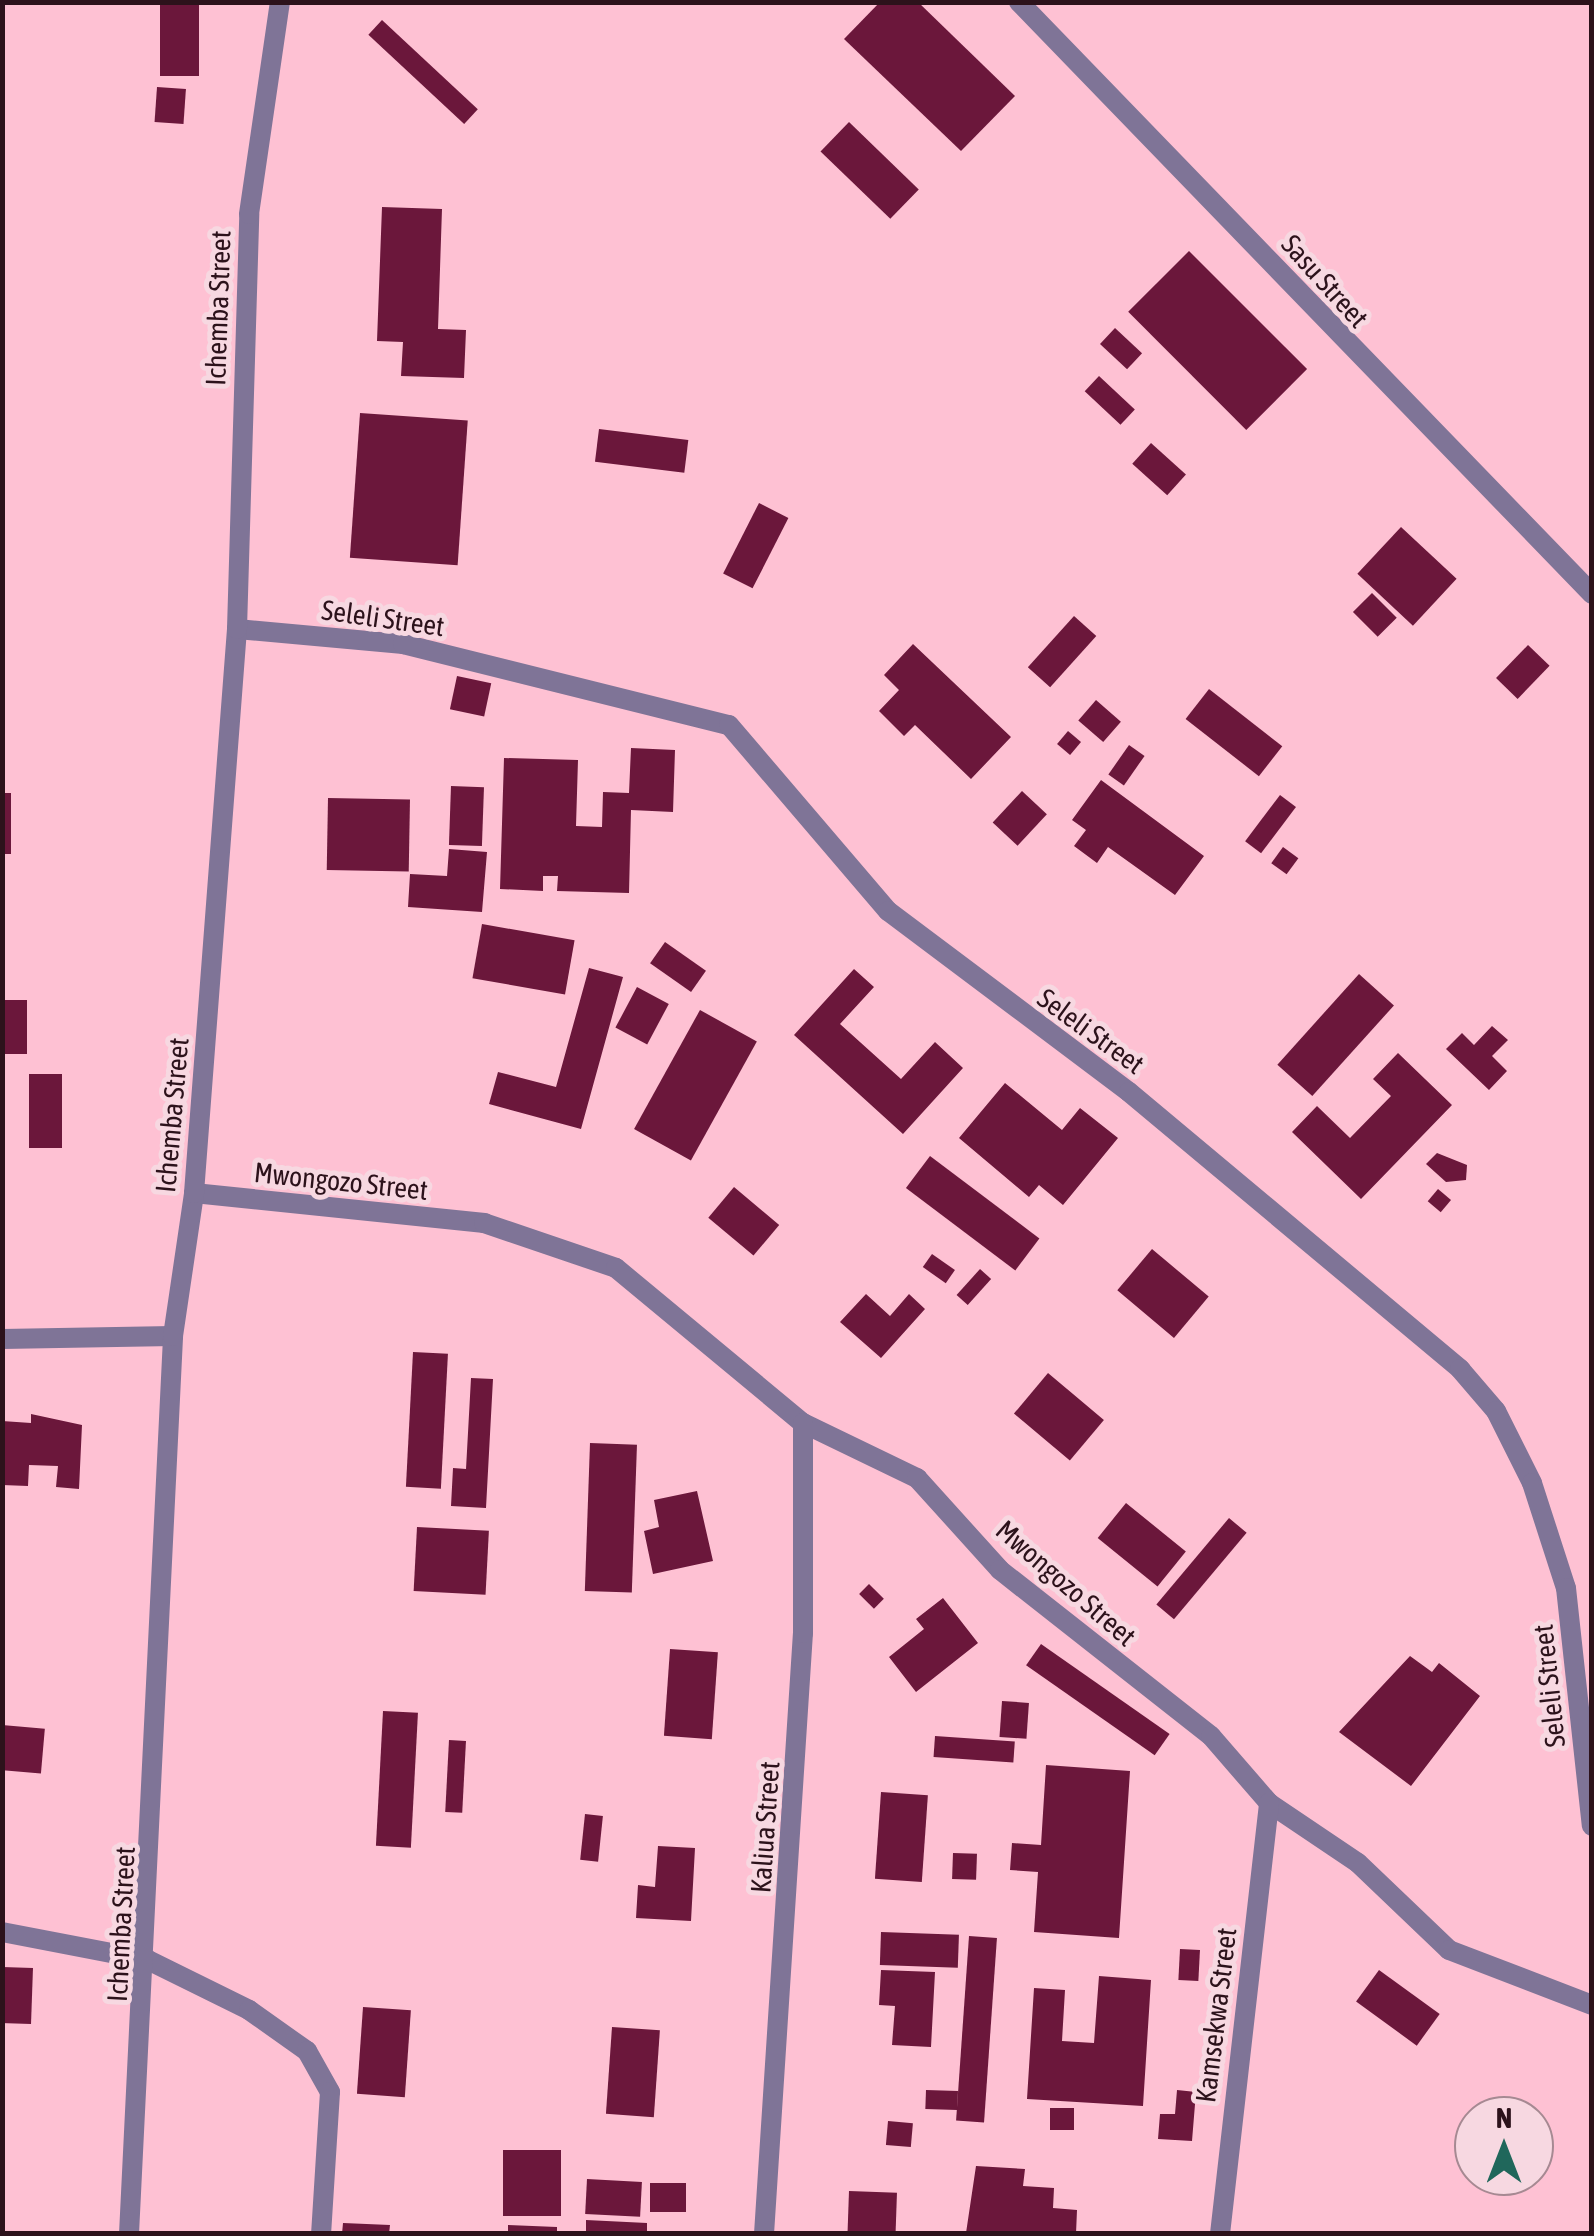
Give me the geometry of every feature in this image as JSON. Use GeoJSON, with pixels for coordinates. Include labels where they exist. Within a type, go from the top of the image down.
{"type":"FeatureCollection","features":[{"type":"Feature","properties":{"kind":"street","name":"Ichemba Street"},"geometry":{"type":"LineString","coordinates":[[129,2234],[148,1960],[173,1336],[194,1193],[237,630],[248,214],[280,2]]}},
{"type":"Feature","properties":{"kind":"street","name":"Sasu Street"},"geometry":{"type":"LineString","coordinates":[[1019,2],[1160,140],[1414,420],[1592,594]]}},
{"type":"Feature","properties":{"kind":"street","name":"Seleli Street"},"geometry":{"type":"LineString","coordinates":[[237,630],[403,644],[728,725],[888,912],[1129,1092],[1460,1369],[1496,1411],[1532,1482],[1566,1588],[1592,1826]]}},
{"type":"Feature","properties":{"kind":"street","name":"Mwongozo Street"},"geometry":{"type":"LineString","coordinates":[[194,1193],[484,1223],[554,1241],[655,1294],[802,1422],[918,1478],[1000,1570],[1212,1736],[1270,1803],[1358,1863],[1449,1950],[1592,2005]]}},
{"type":"Feature","properties":{"kind":"street"},"geometry":{"type":"LineString","coordinates":[[2,1339],[173,1336]]}},
{"type":"Feature","properties":{"kind":"street","name":"Kaliua Street"},"geometry":{"type":"LineString","coordinates":[[764,2234],[802,1670],[802,1422]]}},
{"type":"Feature","properties":{"kind":"street","name":"Kamsekwa Street"},"geometry":{"type":"LineString","coordinates":[[1220,2234],[1270,1803]]}},
{"type":"Feature","properties":{"kind":"street"},"geometry":{"type":"LineString","coordinates":[[2,1932],[148,1960],[248,2010],[307,2051],[330,2092],[321,2234]]}},
{"type":"Feature","properties":{"kind":"building"},"geometry":{"type":"Polygon","coordinates":[[[160,2],[199,2],[199,76],[160,76],[160,2]]]}},
{"type":"Feature","properties":{"kind":"building"},"geometry":{"type":"Polygon","coordinates":[[[880,2],[918,2],[1015,96],[961,151],[844,39],[880,2]]]}},
{"type":"Feature","properties":{"kind":"building"},"geometry":{"type":"Polygon","coordinates":[[[382,20],[478,109],[464,124],[368,35],[382,20]]]}},
{"type":"Feature","properties":{"kind":"building"},"geometry":{"type":"Polygon","coordinates":[[[157,87],[186,89],[183,124],[155,122],[157,87]]]}},
{"type":"Feature","properties":{"kind":"building"},"geometry":{"type":"Polygon","coordinates":[[[849,122],[919,189],[890,219],[821,151],[849,122]]]}},
{"type":"Feature","properties":{"kind":"building"},"geometry":{"type":"Polygon","coordinates":[[[382,207],[442,209],[438,329],[466,330],[464,378],[401,376],[403,342],[377,341],[382,207]]]}},
{"type":"Feature","properties":{"kind":"building"},"geometry":{"type":"Polygon","coordinates":[[[1189,251],[1307,369],[1246,430],[1128,312],[1189,251]]]}},
{"type":"Feature","properties":{"kind":"building"},"geometry":{"type":"Polygon","coordinates":[[[1115,328],[1142,353],[1127,369],[1100,344],[1115,328]]]}},
{"type":"Feature","properties":{"kind":"building"},"geometry":{"type":"Polygon","coordinates":[[[1099,376],[1135,409],[1121,425],[1085,391],[1099,376]]]}},
{"type":"Feature","properties":{"kind":"building"},"geometry":{"type":"Polygon","coordinates":[[[360,413],[468,421],[458,565],[350,558],[360,413]]]}},
{"type":"Feature","properties":{"kind":"building"},"geometry":{"type":"Polygon","coordinates":[[[599,429],[688,440],[684,473],[595,462],[599,429]]]}},
{"type":"Feature","properties":{"kind":"building"},"geometry":{"type":"Polygon","coordinates":[[[1151,443],[1186,474],[1167,495],[1132,464],[1151,443]]]}},
{"type":"Feature","properties":{"kind":"building"},"geometry":{"type":"Polygon","coordinates":[[[759,503],[788,518],[753,588],[723,573],[759,503]]]}},
{"type":"Feature","properties":{"kind":"building"},"geometry":{"type":"Polygon","coordinates":[[[1401,527],[1457,579],[1413,626],[1357,574],[1401,527]]]}},
{"type":"Feature","properties":{"kind":"building"},"geometry":{"type":"Polygon","coordinates":[[[1372,593],[1397,618],[1378,637],[1353,612],[1372,593]]]}},
{"type":"Feature","properties":{"kind":"building"},"geometry":{"type":"Polygon","coordinates":[[[1074,616],[1096,636],[1050,687],[1028,667],[1074,616]]]}},
{"type":"Feature","properties":{"kind":"building"},"geometry":{"type":"Polygon","coordinates":[[[913,644],[1011,737],[971,779],[915,725],[904,736],[879,711],[899,690],[884,675],[913,644]]]}},
{"type":"Feature","properties":{"kind":"building"},"geometry":{"type":"Polygon","coordinates":[[[1528,645],[1550,666],[1518,699],[1496,678],[1528,645]]]}},
{"type":"Feature","properties":{"kind":"building"},"geometry":{"type":"Polygon","coordinates":[[[457,676],[491,683],[484,717],[450,709],[457,676]]]}},
{"type":"Feature","properties":{"kind":"building"},"geometry":{"type":"Polygon","coordinates":[[[1209,689],[1282,746],[1259,776],[1186,719],[1209,689]]]}},
{"type":"Feature","properties":{"kind":"building"},"geometry":{"type":"Polygon","coordinates":[[[1096,700],[1121,722],[1103,742],[1078,720],[1096,700]]]}},
{"type":"Feature","properties":{"kind":"building"},"geometry":{"type":"Polygon","coordinates":[[[1068,731],[1081,742],[1070,755],[1057,744],[1068,731]]]}},
{"type":"Feature","properties":{"kind":"building"},"geometry":{"type":"Polygon","coordinates":[[[1129,745],[1145,756],[1124,785],[1108,774],[1129,745]]]}},
{"type":"Feature","properties":{"kind":"building"},"geometry":{"type":"Polygon","coordinates":[[[631,748],[675,750],[673,812],[631,810],[629,893],[557,891],[558,876],[543,876],[543,891],[500,889],[504,758],[578,760],[576,826],[602,827],[603,792],[629,793],[631,748]]]}},
{"type":"Feature","properties":{"kind":"building"},"geometry":{"type":"Polygon","coordinates":[[[1101,780],[1204,856],[1175,895],[1108,847],[1097,863],[1074,846],[1086,830],[1072,820],[1101,780]]]}},
{"type":"Feature","properties":{"kind":"building"},"geometry":{"type":"Polygon","coordinates":[[[451,786],[484,787],[482,846],[449,845],[451,786]]]}},
{"type":"Feature","properties":{"kind":"building"},"geometry":{"type":"Polygon","coordinates":[[[1022,791],[1047,814],[1018,846],[993,822],[1022,791]]]}},
{"type":"Feature","properties":{"kind":"building"},"geometry":{"type":"Polygon","coordinates":[[[2,793],[11,793],[11,854],[2,854],[2,793]]]}},
{"type":"Feature","properties":{"kind":"building"},"geometry":{"type":"Polygon","coordinates":[[[1280,795],[1296,807],[1261,853],[1245,841],[1280,795]]]}},
{"type":"Feature","properties":{"kind":"building"},"geometry":{"type":"Polygon","coordinates":[[[328,798],[410,799],[409,871],[327,870],[328,798]]]}},
{"type":"Feature","properties":{"kind":"building"},"geometry":{"type":"Polygon","coordinates":[[[1283,847],[1298,858],[1287,874],[1271,863],[1283,847]]]}},
{"type":"Feature","properties":{"kind":"building"},"geometry":{"type":"Polygon","coordinates":[[[449,849],[487,852],[482,912],[408,907],[410,874],[447,876],[449,849]]]}},
{"type":"Feature","properties":{"kind":"building"},"geometry":{"type":"Polygon","coordinates":[[[482,924],[575,940],[565,994],[472,978],[482,924]]]}},
{"type":"Feature","properties":{"kind":"building"},"geometry":{"type":"Polygon","coordinates":[[[665,942],[706,971],[691,992],[650,963],[665,942]]]}},
{"type":"Feature","properties":{"kind":"building"},"geometry":{"type":"Polygon","coordinates":[[[589,968],[623,977],[581,1129],[489,1104],[498,1072],[556,1087],[589,968]]]}},
{"type":"Feature","properties":{"kind":"building"},"geometry":{"type":"Polygon","coordinates":[[[854,969],[874,987],[840,1024],[901,1079],[935,1042],[963,1068],[903,1134],[794,1035],[854,969]]]}},
{"type":"Feature","properties":{"kind":"building"},"geometry":{"type":"Polygon","coordinates":[[[1359,974],[1394,1005],[1312,1096],[1277,1065],[1359,974]]]}},
{"type":"Feature","properties":{"kind":"building"},"geometry":{"type":"Polygon","coordinates":[[[637,987],[669,1004],[647,1045],[615,1028],[637,987]]]}},
{"type":"Feature","properties":{"kind":"building"},"geometry":{"type":"Polygon","coordinates":[[[2,1000],[27,1000],[27,1054],[2,1054],[2,1000]]]}},
{"type":"Feature","properties":{"kind":"building"},"geometry":{"type":"Polygon","coordinates":[[[700,1010],[757,1042],[691,1160],[634,1129],[700,1010]]]}},
{"type":"Feature","properties":{"kind":"building"},"geometry":{"type":"Polygon","coordinates":[[[1492,1026],[1508,1040],[1492,1056],[1507,1071],[1489,1090],[1446,1049],[1462,1033],[1474,1045],[1492,1026]]]}},
{"type":"Feature","properties":{"kind":"building"},"geometry":{"type":"Polygon","coordinates":[[[1398,1053],[1452,1105],[1361,1199],[1292,1132],[1317,1106],[1350,1138],[1391,1096],[1373,1079],[1398,1053]]]}},
{"type":"Feature","properties":{"kind":"building"},"geometry":{"type":"Polygon","coordinates":[[[29,1074],[62,1074],[62,1148],[29,1148],[29,1074]]]}},
{"type":"Feature","properties":{"kind":"building"},"geometry":{"type":"Polygon","coordinates":[[[1005,1083],[1062,1130],[1080,1108],[1118,1138],[1063,1205],[1039,1185],[1029,1197],[959,1138],[1005,1083]]]}},
{"type":"Feature","properties":{"kind":"building"},"geometry":{"type":"Polygon","coordinates":[[[1437,1153],[1467,1165],[1466,1180],[1446,1182],[1426,1164],[1437,1153]]]}},
{"type":"Feature","properties":{"kind":"building"},"geometry":{"type":"Polygon","coordinates":[[[930,1156],[1039,1238],[1015,1270],[906,1188],[930,1156]]]}},
{"type":"Feature","properties":{"kind":"building"},"geometry":{"type":"Polygon","coordinates":[[[734,1187],[779,1225],[753,1256],[708,1218],[734,1187]]]}},
{"type":"Feature","properties":{"kind":"building"},"geometry":{"type":"Polygon","coordinates":[[[1438,1189],[1451,1200],[1441,1212],[1428,1201],[1438,1189]]]}},
{"type":"Feature","properties":{"kind":"building"},"geometry":{"type":"Polygon","coordinates":[[[1152,1249],[1209,1297],[1174,1338],[1117,1290],[1152,1249]]]}},
{"type":"Feature","properties":{"kind":"building"},"geometry":{"type":"Polygon","coordinates":[[[932,1254],[955,1270],[946,1283],[923,1267],[932,1254]]]}},
{"type":"Feature","properties":{"kind":"building"},"geometry":{"type":"Polygon","coordinates":[[[980,1269],[991,1279],[968,1305],[957,1295],[980,1269]]]}},
{"type":"Feature","properties":{"kind":"building"},"geometry":{"type":"Polygon","coordinates":[[[866,1294],[890,1316],[909,1294],[925,1309],[881,1358],[840,1322],[866,1294]]]}},
{"type":"Feature","properties":{"kind":"building"},"geometry":{"type":"Polygon","coordinates":[[[413,1352],[448,1354],[441,1489],[406,1487],[413,1352]]]}},
{"type":"Feature","properties":{"kind":"building"},"geometry":{"type":"Polygon","coordinates":[[[1048,1373],[1104,1420],[1070,1461],[1014,1414],[1048,1373]]]}},
{"type":"Feature","properties":{"kind":"building"},"geometry":{"type":"Polygon","coordinates":[[[471,1378],[493,1379],[486,1508],[451,1506],[453,1468],[466,1469],[471,1378]]]}},
{"type":"Feature","properties":{"kind":"building"},"geometry":{"type":"Polygon","coordinates":[[[31,1414],[82,1425],[79,1489],[56,1487],[58,1466],[29,1465],[28,1486],[2,1485],[2,1421],[31,1423],[31,1414]]]}},
{"type":"Feature","properties":{"kind":"building"},"geometry":{"type":"Polygon","coordinates":[[[590,1443],[637,1445],[632,1593],[585,1591],[590,1443]]]}},
{"type":"Feature","properties":{"kind":"building"},"geometry":{"type":"Polygon","coordinates":[[[697,1491],[713,1561],[653,1574],[644,1531],[659,1527],[654,1500],[697,1491]]]}},
{"type":"Feature","properties":{"kind":"building"},"geometry":{"type":"Polygon","coordinates":[[[1126,1503],[1186,1551],[1158,1586],[1098,1538],[1126,1503]]]}},
{"type":"Feature","properties":{"kind":"building"},"geometry":{"type":"Polygon","coordinates":[[[1229,1518],[1247,1533],[1174,1619],[1156,1605],[1229,1518]]]}},
{"type":"Feature","properties":{"kind":"building"},"geometry":{"type":"Polygon","coordinates":[[[417,1527],[489,1531],[486,1595],[414,1591],[417,1527]]]}},
{"type":"Feature","properties":{"kind":"building"},"geometry":{"type":"Polygon","coordinates":[[[869,1584],[884,1599],[874,1609],[859,1594],[869,1584]]]}},
{"type":"Feature","properties":{"kind":"building"},"geometry":{"type":"Polygon","coordinates":[[[943,1598],[978,1643],[916,1692],[889,1657],[924,1629],[916,1619],[943,1598]]]}},
{"type":"Feature","properties":{"kind":"building"},"geometry":{"type":"Polygon","coordinates":[[[1041,1644],[1170,1734],[1155,1755],[1026,1665],[1041,1644]]]}},
{"type":"Feature","properties":{"kind":"building"},"geometry":{"type":"Polygon","coordinates":[[[670,1649],[718,1652],[712,1739],[664,1736],[670,1649]]]}},
{"type":"Feature","properties":{"kind":"building"},"geometry":{"type":"Polygon","coordinates":[[[1410,1656],[1432,1672],[1439,1663],[1480,1696],[1411,1786],[1339,1732],[1410,1656]]]}},
{"type":"Feature","properties":{"kind":"building"},"geometry":{"type":"Polygon","coordinates":[[[1002,1701],[1029,1703],[1026,1739],[999,1737],[1002,1701]]]}},
{"type":"Feature","properties":{"kind":"building"},"geometry":{"type":"Polygon","coordinates":[[[383,1711],[418,1713],[411,1848],[376,1846],[383,1711]]]}},
{"type":"Feature","properties":{"kind":"building"},"geometry":{"type":"Polygon","coordinates":[[[2,1725],[45,1729],[41,1774],[2,1770],[2,1725]]]}},
{"type":"Feature","properties":{"kind":"building"},"geometry":{"type":"Polygon","coordinates":[[[935,1736],[1015,1742],[1013,1763],[934,1757],[935,1736]]]}},
{"type":"Feature","properties":{"kind":"building"},"geometry":{"type":"Polygon","coordinates":[[[449,1740],[466,1741],[462,1813],[445,1812],[449,1740]]]}},
{"type":"Feature","properties":{"kind":"building"},"geometry":{"type":"Polygon","coordinates":[[[1046,1765],[1130,1771],[1119,1938],[1034,1932],[1038,1872],[1010,1870],[1012,1843],[1041,1845],[1046,1765]]]}},
{"type":"Feature","properties":{"kind":"building"},"geometry":{"type":"Polygon","coordinates":[[[881,1792],[928,1795],[922,1882],[875,1879],[881,1792]]]}},
{"type":"Feature","properties":{"kind":"building"},"geometry":{"type":"Polygon","coordinates":[[[585,1814],[603,1816],[598,1862],[580,1860],[585,1814]]]}},
{"type":"Feature","properties":{"kind":"building"},"geometry":{"type":"Polygon","coordinates":[[[658,1846],[695,1848],[691,1921],[636,1918],[638,1885],[655,1887],[658,1846]]]}},
{"type":"Feature","properties":{"kind":"building"},"geometry":{"type":"Polygon","coordinates":[[[953,1853],[977,1854],[976,1880],[952,1879],[953,1853]]]}},
{"type":"Feature","properties":{"kind":"building"},"geometry":{"type":"Polygon","coordinates":[[[881,1932],[959,1935],[958,1968],[880,1965],[881,1932]]]}},
{"type":"Feature","properties":{"kind":"building"},"geometry":{"type":"Polygon","coordinates":[[[969,1936],[997,1938],[984,2123],[956,2121],[969,1936]]]}},
{"type":"Feature","properties":{"kind":"building"},"geometry":{"type":"Polygon","coordinates":[[[1180,1949],[1200,1950],[1198,1981],[1178,1980],[1180,1949]]]}},
{"type":"Feature","properties":{"kind":"building"},"geometry":{"type":"Polygon","coordinates":[[[2,1967],[33,1968],[31,2024],[2,2023],[2,1967]]]}},
{"type":"Feature","properties":{"kind":"building"},"geometry":{"type":"Polygon","coordinates":[[[881,1970],[935,1972],[931,2047],[892,2045],[895,2006],[879,2005],[881,1970]]]}},
{"type":"Feature","properties":{"kind":"building"},"geometry":{"type":"Polygon","coordinates":[[[1379,1970],[1440,2014],[1417,2046],[1356,2002],[1379,1970]]]}},
{"type":"Feature","properties":{"kind":"building"},"geometry":{"type":"Polygon","coordinates":[[[1099,1976],[1151,1980],[1143,2106],[1027,2099],[1034,1988],[1065,1990],[1062,2041],[1094,2043],[1099,1976]]]}},
{"type":"Feature","properties":{"kind":"building"},"geometry":{"type":"Polygon","coordinates":[[[363,2007],[411,2010],[405,2097],[357,2094],[363,2007]]]}},
{"type":"Feature","properties":{"kind":"building"},"geometry":{"type":"Polygon","coordinates":[[[612,2027],[660,2030],[654,2117],[606,2114],[612,2027]]]}},
{"type":"Feature","properties":{"kind":"building"},"geometry":{"type":"Polygon","coordinates":[[[926,2090],[958,2091],[957,2110],[925,2109],[926,2090]]]}},
{"type":"Feature","properties":{"kind":"building"},"geometry":{"type":"Polygon","coordinates":[[[1177,2090],[1196,2092],[1192,2141],[1158,2139],[1160,2114],[1175,2114],[1177,2090]]]}},
{"type":"Feature","properties":{"kind":"building"},"geometry":{"type":"Polygon","coordinates":[[[1050,2108],[1074,2108],[1074,2130],[1050,2130],[1050,2108]]]}},
{"type":"Feature","properties":{"kind":"building"},"geometry":{"type":"Polygon","coordinates":[[[888,2121],[913,2123],[911,2147],[886,2145],[888,2121]]]}},
{"type":"Feature","properties":{"kind":"building"},"geometry":{"type":"Polygon","coordinates":[[[503,2150],[561,2150],[561,2216],[503,2216],[503,2150]]]}},
{"type":"Feature","properties":{"kind":"building"},"geometry":{"type":"Polygon","coordinates":[[[976,2166],[1025,2169],[1023,2186],[1054,2188],[1053,2208],[1077,2210],[1076,2234],[966,2233],[976,2166]]]}},
{"type":"Feature","properties":{"kind":"building"},"geometry":{"type":"Polygon","coordinates":[[[587,2179],[642,2182],[640,2217],[585,2214],[587,2179]]]}},
{"type":"Feature","properties":{"kind":"building"},"geometry":{"type":"Polygon","coordinates":[[[650,2183],[686,2183],[686,2212],[650,2212],[650,2183]]]}},
{"type":"Feature","properties":{"kind":"building"},"geometry":{"type":"Polygon","coordinates":[[[849,2191],[897,2193],[896,2234],[847,2234],[849,2191]]]}},
{"type":"Feature","properties":{"kind":"building"},"geometry":{"type":"Polygon","coordinates":[[[586,2220],[647,2223],[647,2234],[586,2234],[586,2220]]]}},
{"type":"Feature","properties":{"kind":"building"},"geometry":{"type":"Polygon","coordinates":[[[343,2223],[390,2225],[389,2234],[342,2234],[343,2223]]]}},
{"type":"Feature","properties":{"kind":"building"},"geometry":{"type":"Polygon","coordinates":[[[508,2225],[557,2227],[557,2234],[508,2234],[508,2225]]]}}]}
